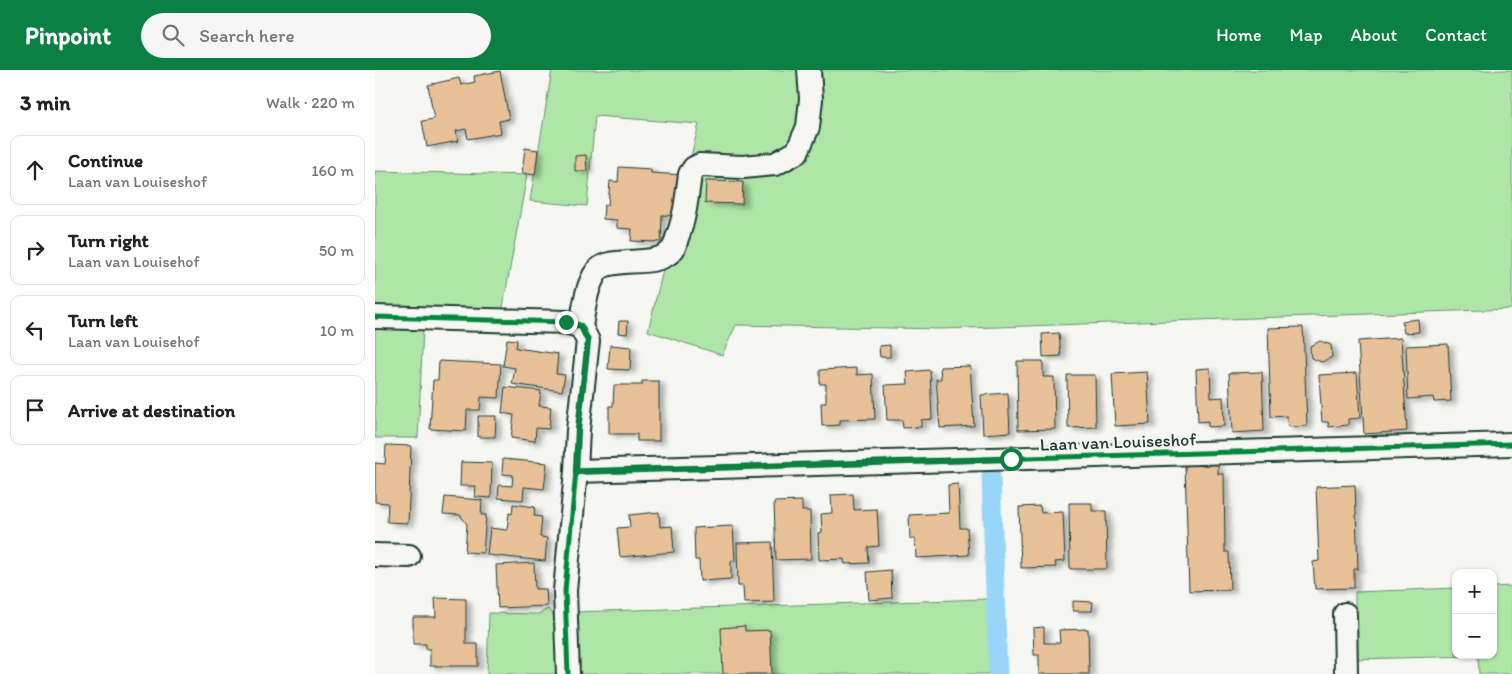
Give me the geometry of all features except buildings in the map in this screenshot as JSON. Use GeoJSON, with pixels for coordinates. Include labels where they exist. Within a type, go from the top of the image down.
{"type":"FeatureCollection","features":[{"type":"Feature","properties":{"kind":"street"},"geometry":{"type":"LineString","coordinates":[[568,674],[565,591],[578,430],[588,341],[581,326],[587,294],[593,278],[604,265],[664,257],[673,249],[681,227],[690,174],[694,168],[700,165],[743,167],[775,164],[797,152],[808,127],[811,99],[809,70]]}},
{"type":"Feature","properties":{"kind":"street"},"geometry":{"type":"LineString","coordinates":[[375,317],[566,322],[581,326]]}},
{"type":"Feature","properties":{"kind":"street","name":"Laan van Louiseshof"},"geometry":{"type":"LineString","coordinates":[[576,472],[1512,444]]}},
{"type":"Feature","properties":{"kind":"street"},"geometry":{"type":"LineString","coordinates":[[375,556],[409,556]]}},
{"type":"Feature","properties":{"kind":"street"},"geometry":{"type":"LineString","coordinates":[[1345,614],[1346,674]]}},
{"type":"Feature","properties":{"kind":"green space"},"geometry":{"type":"Polygon","coordinates":[[[552,70],[1512,70],[1512,309],[941,329],[736,325],[722,355],[648,331],[699,124],[595,116],[587,206],[530,201],[552,70]]]}},
{"type":"Feature","properties":{"kind":"green space"},"geometry":{"type":"Polygon","coordinates":[[[375,171],[527,175],[502,312],[375,309],[375,171]]]}},
{"type":"Feature","properties":{"kind":"green space"},"geometry":{"type":"Polygon","coordinates":[[[375,326],[423,328],[418,438],[375,438],[375,326]]]}},
{"type":"Feature","properties":{"kind":"green space"},"geometry":{"type":"Polygon","coordinates":[[[1512,586],[1512,674],[1479,674],[1478,659],[1497,659],[1497,587],[1512,586]]]}},
{"type":"Feature","properties":{"kind":"green space"},"geometry":{"type":"Polygon","coordinates":[[[1452,588],[1452,657],[1355,659],[1355,592],[1452,588]]]}},
{"type":"Feature","properties":{"kind":"green space"},"geometry":{"type":"Polygon","coordinates":[[[988,599],[990,674],[573,674],[572,612],[988,599]]]}},
{"type":"Feature","properties":{"kind":"green space"},"geometry":{"type":"Polygon","coordinates":[[[548,609],[553,614],[558,630],[562,674],[487,674],[489,613],[538,614],[548,609]]]}},
{"type":"Feature","properties":{"kind":"waterway"},"geometry":{"type":"LineString","coordinates":[[991,477],[998,674]]}},
{"type":"Feature","properties":{"kind":"cycle path"},"geometry":{"type":"LineString","coordinates":[[375,317],[566,322],[581,327],[588,341],[578,430],[565,591],[568,674]]}},
{"type":"Feature","properties":{"kind":"cycle path"},"geometry":{"type":"LineString","coordinates":[[576,471],[1512,444]]}},
{"type":"Feature","properties":{"kind":"route"},"geometry":{"type":"LineString","coordinates":[[566,322],[581,326],[588,341],[578,430],[576,472],[1011,459]]}}]}
